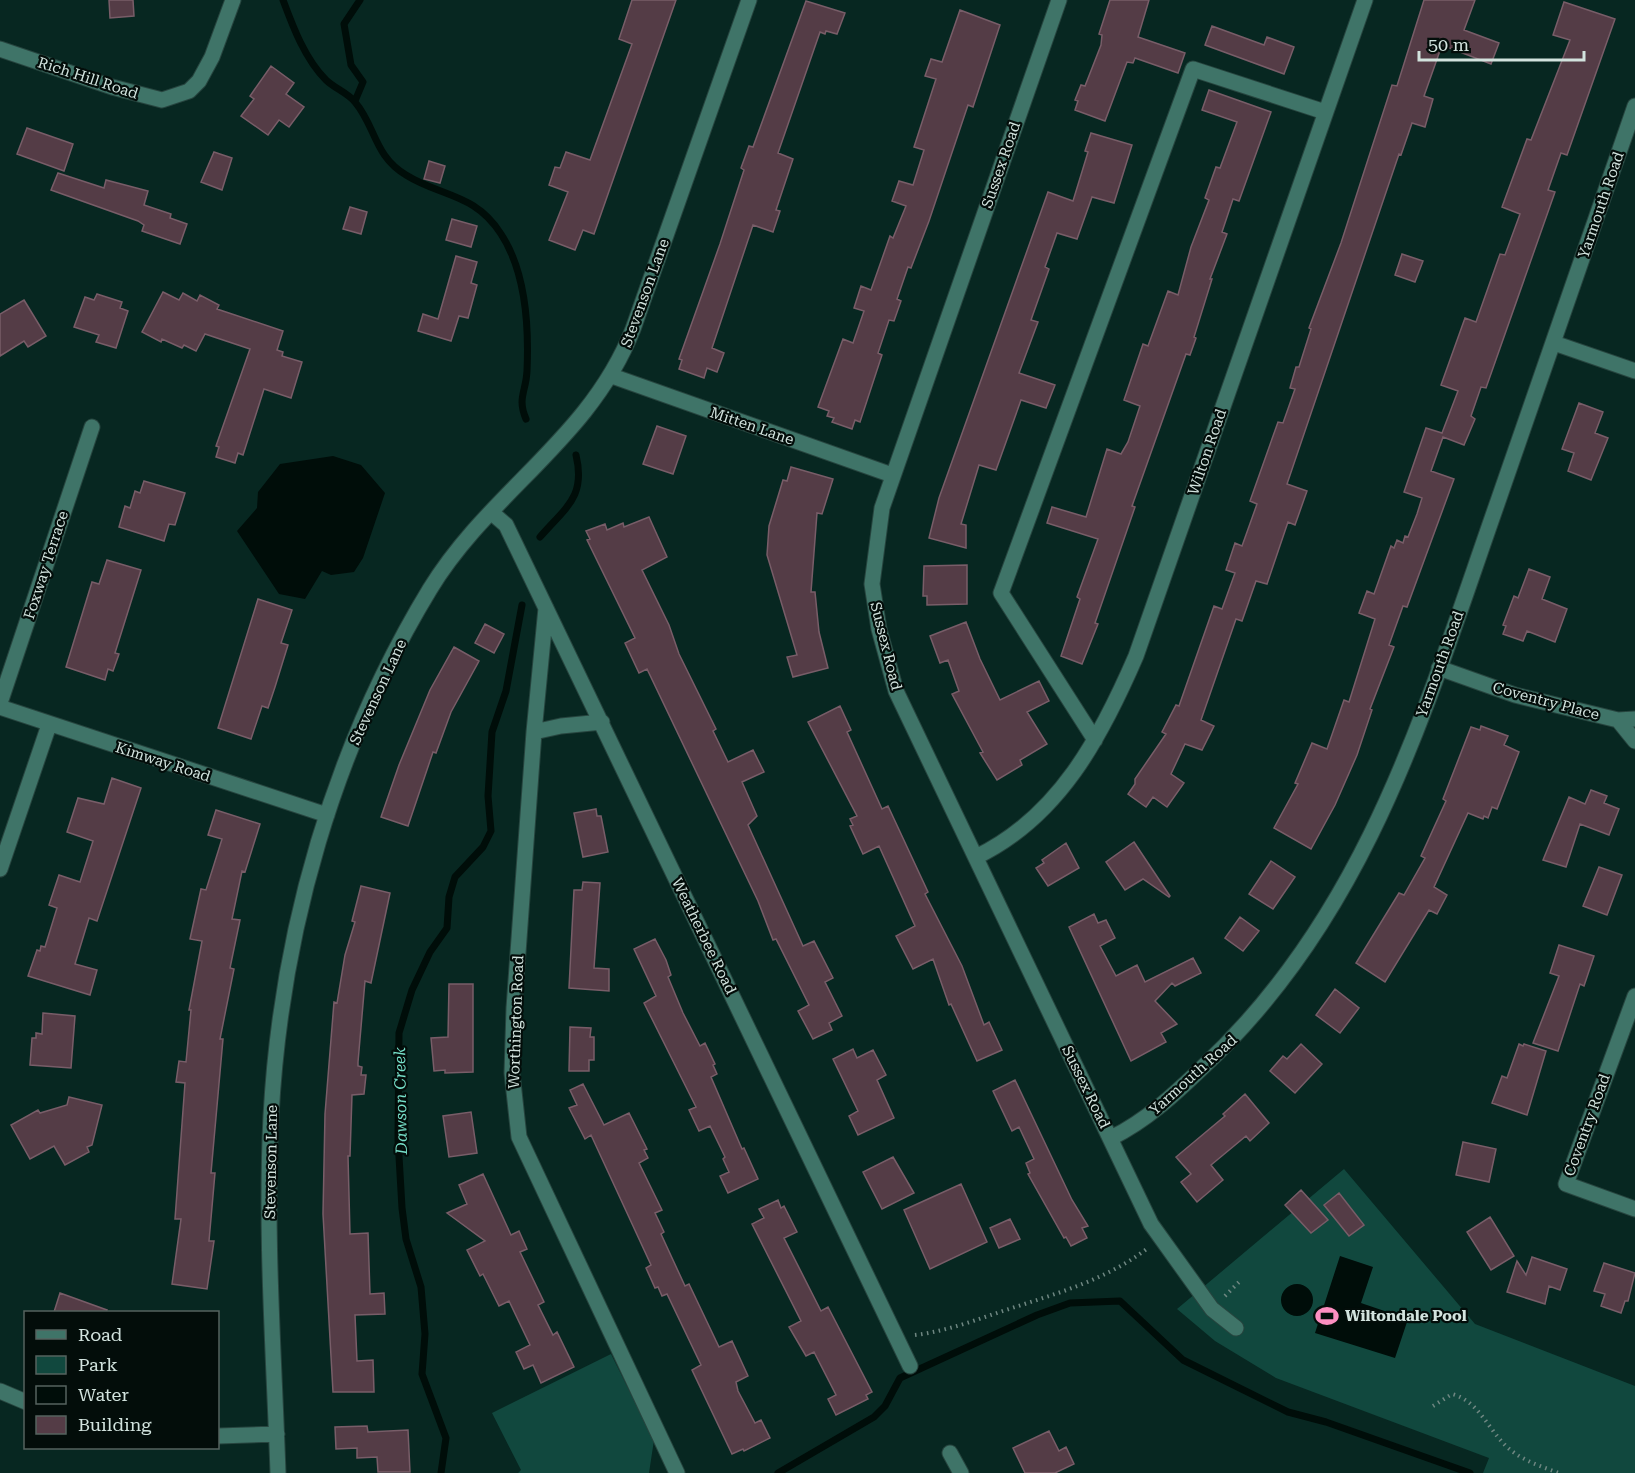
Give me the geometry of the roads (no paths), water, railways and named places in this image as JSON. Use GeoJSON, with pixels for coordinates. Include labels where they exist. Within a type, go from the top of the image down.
{"type":"FeatureCollection","features":[{"type":"Feature","properties":{"kind":"street","name":"Rich Hill Road"},"geometry":{"type":"LineString","coordinates":[[0,49],[147,98],[162,100],[189,91],[206,70],[233,0]]}},
{"type":"Feature","properties":{"kind":"street","name":"Stevenson Lane"},"geometry":{"type":"LineString","coordinates":[[278,1473],[269,1212],[275,1069],[292,950],[327,815],[369,707],[413,619],[449,562],[491,512],[582,418],[612,376],[633,329],[749,0]]}},
{"type":"Feature","properties":{"kind":"street","name":"Sussex Road"},"geometry":{"type":"LineString","coordinates":[[1059,0],[892,475],[880,519],[872,584],[879,629],[896,691],[1160,1239],[1212,1309],[1236,1328]]}},
{"type":"Feature","properties":{"kind":"street","name":"Wilton Road"},"geometry":{"type":"LineString","coordinates":[[976,857],[996,847],[1041,811],[1068,782],[1110,717],[1136,656],[1365,0]]}},
{"type":"Feature","properties":{"kind":"street"},"geometry":{"type":"LineString","coordinates":[[1095,740],[1001,593],[1070,401],[1193,69],[1325,112]]}},
{"type":"Feature","properties":{"kind":"street","name":"Yarmouth Road"},"geometry":{"type":"LineString","coordinates":[[1111,1138],[1133,1127],[1200,1071],[1240,1033],[1289,972],[1327,917],[1359,862],[1396,786],[1554,343],[1635,106]]}},
{"type":"Feature","properties":{"kind":"street"},"geometry":{"type":"LineString","coordinates":[[1554,343],[1635,371]]}},
{"type":"Feature","properties":{"kind":"street","name":"Mitten Lane"},"geometry":{"type":"LineString","coordinates":[[612,376],[892,475]]}},
{"type":"Feature","properties":{"kind":"street","name":"Foxway Terrace"},"geometry":{"type":"LineString","coordinates":[[0,703],[92,427]]}},
{"type":"Feature","properties":{"kind":"street","name":"Weatherbee Road"},"geometry":{"type":"LineString","coordinates":[[491,512],[506,525],[910,1366]]}},
{"type":"Feature","properties":{"kind":"street","name":"Worthington Road"},"geometry":{"type":"LineString","coordinates":[[546,608],[534,732],[512,1062],[519,1137],[677,1473]]}},
{"type":"Feature","properties":{"kind":"street","name":"Coventry Place"},"geometry":{"type":"LineString","coordinates":[[1439,668],[1515,695],[1618,720],[1635,719]]}},
{"type":"Feature","properties":{"kind":"street","name":"Kimway Road"},"geometry":{"type":"LineString","coordinates":[[0,707],[327,815]]}},
{"type":"Feature","properties":{"kind":"street","name":"Coventry Place"},"geometry":{"type":"LineString","coordinates":[[1618,720],[1635,741]]}},
{"type":"Feature","properties":{"kind":"street"},"geometry":{"type":"LineString","coordinates":[[534,732],[561,726],[602,722]]}},
{"type":"Feature","properties":{"kind":"street"},"geometry":{"type":"LineString","coordinates":[[0,869],[49,724]]}},
{"type":"Feature","properties":{"kind":"street","name":"Coventry Road"},"geometry":{"type":"LineString","coordinates":[[1635,996],[1566,1184],[1635,1209]]}},
{"type":"Feature","properties":{"kind":"street"},"geometry":{"type":"LineString","coordinates":[[0,1391],[24,1401]]}},
{"type":"Feature","properties":{"kind":"street"},"geometry":{"type":"LineString","coordinates":[[219,1436],[277,1434]]}},
{"type":"Feature","properties":{"kind":"street"},"geometry":{"type":"LineString","coordinates":[[950,1453],[961,1473]]}},
{"type":"Feature","properties":{"kind":"water"},"geometry":{"type":"Polygon","coordinates":[[[333,456],[361,465],[385,493],[363,558],[354,572],[331,575],[322,571],[305,599],[279,594],[237,531],[257,508],[258,492],[280,464],[333,456]]]}},
{"type":"Feature","properties":{"kind":"water","name":"Wiltondale Pool"},"geometry":{"type":"Polygon","coordinates":[[[1340,1256],[1373,1267],[1361,1303],[1408,1319],[1395,1358],[1315,1333],[1340,1256]]]}},
{"type":"Feature","properties":{"kind":"water"},"geometry":{"type":"Polygon","coordinates":[[[1297,1284],[1308,1289],[1313,1300],[1308,1311],[1297,1316],[1286,1311],[1281,1300],[1286,1289],[1297,1284]]]}},
{"type":"Feature","properties":{"kind":"waterway","name":"Dawson Creek"},"geometry":{"type":"LineString","coordinates":[[283,0],[306,53],[326,80],[355,102],[387,159],[406,175],[419,182],[469,203],[491,221],[501,234],[516,265],[524,300],[527,354],[522,406],[526,419]]}},
{"type":"Feature","properties":{"kind":"waterway"},"geometry":{"type":"LineString","coordinates":[[355,101],[363,82],[351,65],[344,24],[360,0]]}},
{"type":"Feature","properties":{"kind":"waterway","name":"Dawson Creek"},"geometry":{"type":"LineString","coordinates":[[540,537],[565,509],[576,491],[578,481],[576,455]]}},
{"type":"Feature","properties":{"kind":"waterway","name":"Dawson Creek"},"geometry":{"type":"LineString","coordinates":[[441,1473],[446,1438],[422,1374],[425,1334],[421,1287],[406,1239],[402,1208],[398,1139],[399,1033],[412,990],[430,952],[447,928],[449,897],[455,877],[483,847],[491,831],[488,796],[492,732],[506,691],[522,605]]}},
{"type":"Feature","properties":{"kind":"waterway"},"geometry":{"type":"LineString","coordinates":[[778,1473],[874,1417],[885,1406],[900,1378],[1037,1315],[1070,1303],[1120,1301],[1183,1360],[1288,1412],[1326,1422],[1470,1473]]}},
{"type":"Feature","properties":{"kind":"place","name":"Wiltondale Pool"},"geometry":{"type":"Point","coordinates":[1327,1316]}}]}
